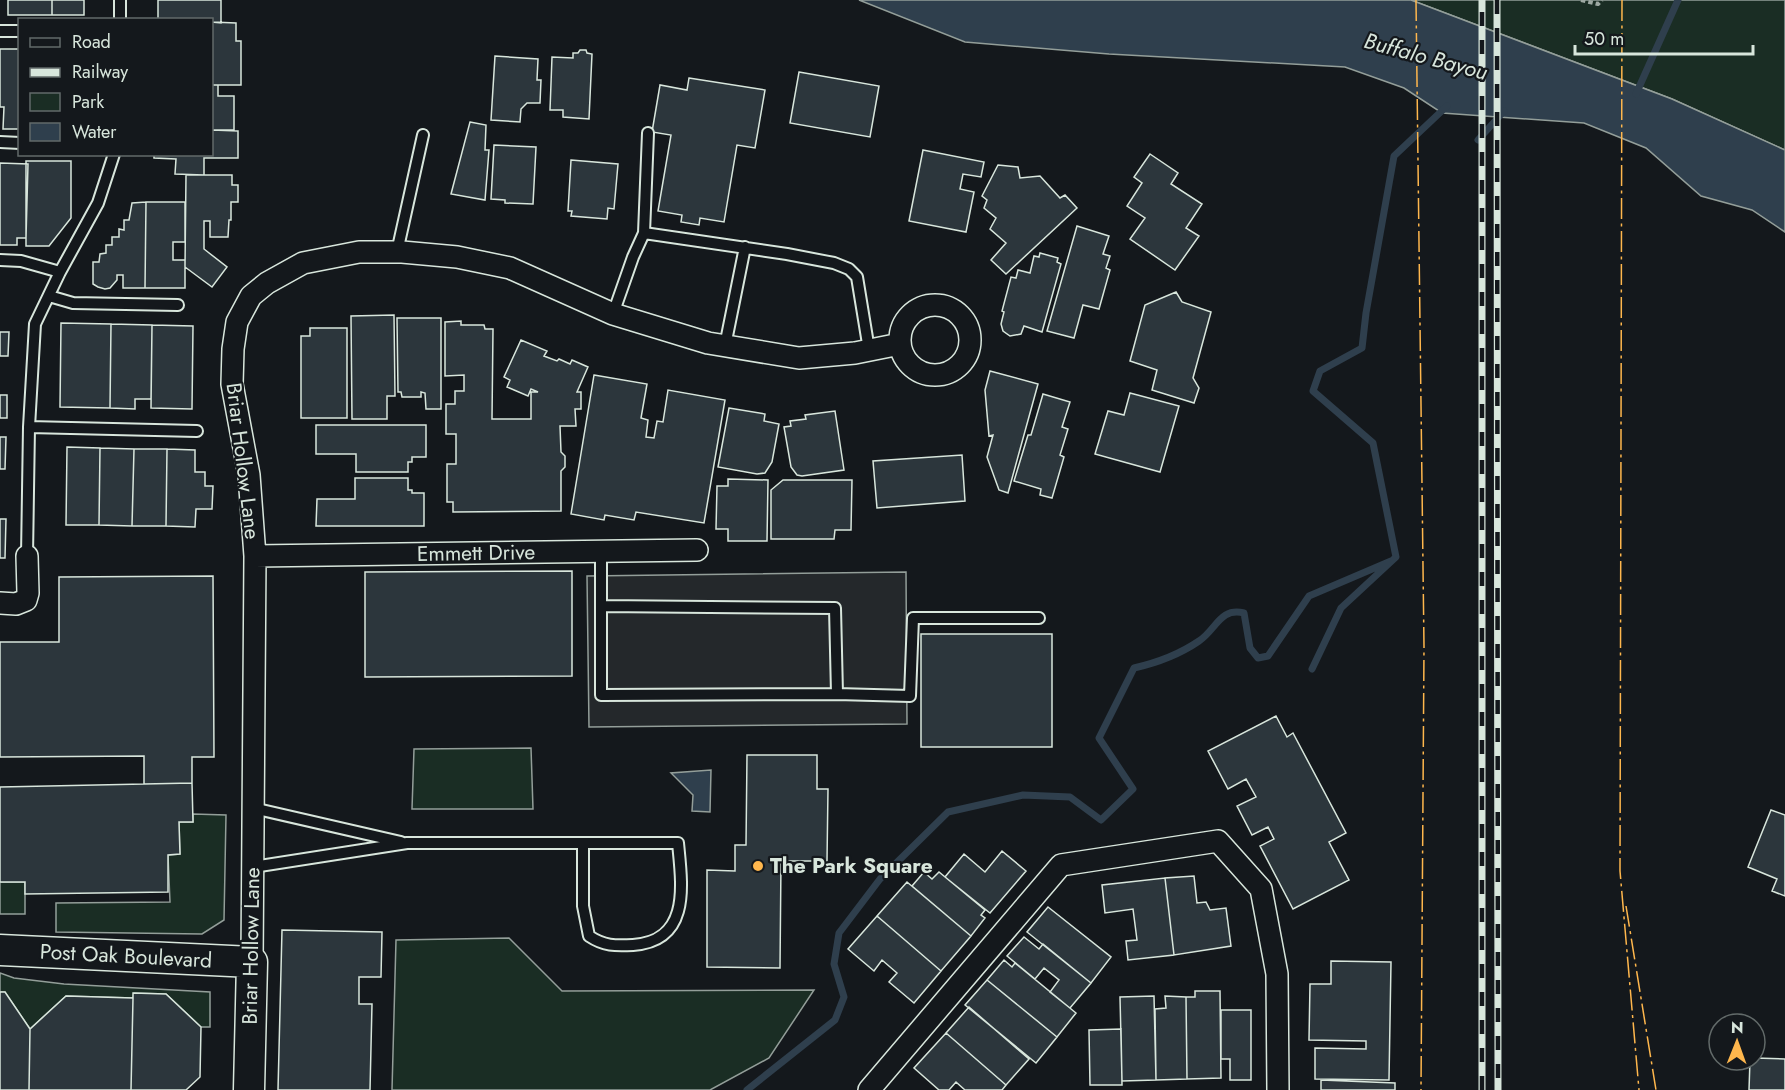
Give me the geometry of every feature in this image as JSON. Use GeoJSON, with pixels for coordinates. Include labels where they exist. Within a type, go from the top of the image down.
{"type":"FeatureCollection","features":[{"type":"Feature","properties":{"kind":"street","name":"Briar Hollow Lane"},"geometry":{"type":"LineString","coordinates":[[249,1090],[255,556],[249,476],[232,384],[233,349],[237,322],[251,296],[267,283],[303,263],[359,252],[397,252],[457,257],[510,268],[613,314],[708,343],[799,358],[900,344]]}},
{"type":"Feature","properties":{"kind":"street","name":"Emmett Drive"},"geometry":{"type":"LineString","coordinates":[[255,556],[697,549]]}},
{"type":"Feature","properties":{"kind":"street"},"geometry":{"type":"LineString","coordinates":[[0,603],[16,604],[26,600],[28,593],[27,556]]}},
{"type":"Feature","properties":{"kind":"street"},"geometry":{"type":"LineString","coordinates":[[869,1090],[1061,865],[1218,841],[1261,889],[1277,974],[1278,1090]]}},
{"type":"Feature","properties":{"kind":"street","name":"Post Oak Boulevard"},"geometry":{"type":"LineString","coordinates":[[0,950],[252,962]]}},
{"type":"Feature","properties":{"kind":"lane"},"geometry":{"type":"LineString","coordinates":[[120,0],[120,18]]}},
{"type":"Feature","properties":{"kind":"lane"},"geometry":{"type":"LineString","coordinates":[[0,31],[18,31]]}},
{"type":"Feature","properties":{"kind":"lane"},"geometry":{"type":"LineString","coordinates":[[613,314],[644,233],[648,133]]}},
{"type":"Feature","properties":{"kind":"lane"},"geometry":{"type":"LineString","coordinates":[[397,252],[423,135]]}},
{"type":"Feature","properties":{"kind":"lane"},"geometry":{"type":"LineString","coordinates":[[0,142],[18,143]]}},
{"type":"Feature","properties":{"kind":"lane"},"geometry":{"type":"LineString","coordinates":[[27,556],[29,427],[35,324],[60,272],[98,203],[113,156]]}},
{"type":"Feature","properties":{"kind":"lane"},"geometry":{"type":"LineString","coordinates":[[644,233],[811,258],[849,269],[857,277],[869,350]]}},
{"type":"Feature","properties":{"kind":"lane"},"geometry":{"type":"LineString","coordinates":[[725,346],[745,248]]}},
{"type":"Feature","properties":{"kind":"lane"},"geometry":{"type":"LineString","coordinates":[[0,260],[21,261],[60,272]]}},
{"type":"Feature","properties":{"kind":"lane"},"geometry":{"type":"LineString","coordinates":[[49,296],[73,303],[177,305]]}},
{"type":"Feature","properties":{"kind":"lane"},"geometry":{"type":"LineString","coordinates":[[29,427],[197,431]]}},
{"type":"Feature","properties":{"kind":"lane"},"geometry":{"type":"LineString","coordinates":[[601,551],[601,694],[910,696],[913,618],[1039,618]]}},
{"type":"Feature","properties":{"kind":"lane"},"geometry":{"type":"LineString","coordinates":[[601,606],[835,608],[837,694]]}},
{"type":"Feature","properties":{"kind":"lane"},"geometry":{"type":"LineString","coordinates":[[253,808],[407,843]]}},
{"type":"Feature","properties":{"kind":"lane"},"geometry":{"type":"LineString","coordinates":[[253,867],[407,843],[584,843],[678,843],[682,899],[675,919],[665,934],[646,944],[610,947],[589,936],[583,906],[584,843]]}},
{"type":"Feature","properties":{"kind":"path"},"geometry":{"type":"LineString","coordinates":[[1581,0],[1598,4],[1602,0]]}},
{"type":"Feature","properties":{"kind":"green space"},"geometry":{"type":"Polygon","coordinates":[[[1411,0],[1785,0],[1785,150],[1672,99],[1411,0]]]}},
{"type":"Feature","properties":{"kind":"green space"},"geometry":{"type":"Polygon","coordinates":[[[531,748],[533,809],[412,809],[414,749],[531,748]]]}},
{"type":"Feature","properties":{"kind":"green space"},"geometry":{"type":"Polygon","coordinates":[[[193,814],[226,815],[224,920],[202,934],[56,932],[56,903],[170,902],[168,855],[180,854],[179,822],[193,822],[193,814]]]}},
{"type":"Feature","properties":{"kind":"green space"},"geometry":{"type":"Polygon","coordinates":[[[0,882],[25,882],[25,914],[0,914],[0,882]]]}},
{"type":"Feature","properties":{"kind":"green space"},"geometry":{"type":"Polygon","coordinates":[[[509,938],[562,991],[814,990],[769,1058],[710,1090],[392,1090],[396,940],[509,938]]]}},
{"type":"Feature","properties":{"kind":"green space"},"geometry":{"type":"Polygon","coordinates":[[[0,973],[14,978],[64,984],[210,992],[210,1027],[201,1027],[166,994],[134,993],[133,998],[66,996],[30,1029],[5,992],[0,992],[0,973]]]}},
{"type":"Feature","properties":{"kind":"shaded area"},"geometry":{"type":"Polygon","coordinates":[[[906,572],[907,724],[589,727],[587,576],[906,572]]]}},
{"type":"Feature","properties":{"kind":"water","name":"Buffalo Bayou"},"geometry":{"type":"Polygon","coordinates":[[[859,0],[1411,0],[1672,99],[1785,150],[1785,232],[1752,210],[1701,196],[1646,148],[1584,123],[1442,113],[1404,88],[1345,67],[1109,54],[965,42],[859,0]]]}},
{"type":"Feature","properties":{"kind":"water"},"geometry":{"type":"Polygon","coordinates":[[[711,770],[710,812],[692,811],[693,795],[671,773],[711,770]]]}},
{"type":"Feature","properties":{"kind":"building"},"geometry":{"type":"Polygon","coordinates":[[[8,0],[52,0],[52,15],[8,15],[8,0]]]}},
{"type":"Feature","properties":{"kind":"building"},"geometry":{"type":"Polygon","coordinates":[[[52,0],[84,0],[84,15],[52,15],[52,0]]]}},
{"type":"Feature","properties":{"kind":"building"},"geometry":{"type":"Polygon","coordinates":[[[158,0],[221,0],[221,23],[213,22],[213,18],[158,18],[158,0]]]}},
{"type":"Feature","properties":{"kind":"building"},"geometry":{"type":"Polygon","coordinates":[[[213,22],[236,23],[236,41],[241,41],[241,85],[213,85],[213,22]]]}},
{"type":"Feature","properties":{"kind":"building"},"geometry":{"type":"Polygon","coordinates":[[[0,49],[18,49],[18,129],[3,129],[4,107],[0,107],[0,49]]]}},
{"type":"Feature","properties":{"kind":"building"},"geometry":{"type":"Polygon","coordinates":[[[580,50],[586,50],[587,53],[592,54],[589,119],[563,117],[563,110],[550,110],[552,57],[573,58],[573,53],[578,53],[580,50]]]}},
{"type":"Feature","properties":{"kind":"building"},"geometry":{"type":"Polygon","coordinates":[[[495,56],[538,59],[537,80],[541,80],[540,103],[527,103],[521,109],[520,122],[491,120],[495,56]]]}},
{"type":"Feature","properties":{"kind":"building"},"geometry":{"type":"Polygon","coordinates":[[[799,72],[879,86],[870,137],[790,123],[799,72]]]}},
{"type":"Feature","properties":{"kind":"building"},"geometry":{"type":"Polygon","coordinates":[[[689,78],[765,90],[755,148],[737,145],[724,222],[700,218],[699,225],[681,222],[682,215],[658,211],[671,135],[652,132],[660,85],[687,90],[689,78]]]}},
{"type":"Feature","properties":{"kind":"building"},"geometry":{"type":"Polygon","coordinates":[[[213,85],[218,85],[218,96],[234,96],[234,130],[213,130],[213,85]]]}},
{"type":"Feature","properties":{"kind":"building"},"geometry":{"type":"Polygon","coordinates":[[[470,122],[486,125],[485,150],[489,150],[485,200],[451,194],[470,122]]]}},
{"type":"Feature","properties":{"kind":"building"},"geometry":{"type":"Polygon","coordinates":[[[213,130],[238,131],[238,158],[204,158],[204,175],[175,174],[176,159],[154,158],[154,156],[213,156],[213,130]]]}},
{"type":"Feature","properties":{"kind":"building"},"geometry":{"type":"Polygon","coordinates":[[[494,145],[536,147],[533,204],[505,203],[505,200],[491,199],[494,145]]]}},
{"type":"Feature","properties":{"kind":"building"},"geometry":{"type":"Polygon","coordinates":[[[923,150],[984,162],[981,177],[963,174],[960,189],[974,192],[966,232],[909,221],[923,150]]]}},
{"type":"Feature","properties":{"kind":"building"},"geometry":{"type":"Polygon","coordinates":[[[1150,154],[1178,173],[1171,184],[1202,204],[1186,228],[1199,236],[1175,270],[1130,239],[1145,218],[1127,206],[1142,183],[1134,177],[1150,154]]]}},
{"type":"Feature","properties":{"kind":"building"},"geometry":{"type":"Polygon","coordinates":[[[571,160],[618,164],[614,209],[608,208],[607,219],[571,216],[572,211],[568,211],[571,160]]]}},
{"type":"Feature","properties":{"kind":"building"},"geometry":{"type":"Polygon","coordinates":[[[26,161],[71,161],[71,218],[49,246],[26,246],[26,161]]]}},
{"type":"Feature","properties":{"kind":"building"},"geometry":{"type":"Polygon","coordinates":[[[0,163],[28,164],[26,238],[17,238],[17,245],[0,245],[0,163]]]}},
{"type":"Feature","properties":{"kind":"building"},"geometry":{"type":"Polygon","coordinates":[[[998,165],[1018,167],[1020,178],[1040,176],[1060,198],[1065,195],[1077,208],[1006,274],[991,260],[1006,243],[990,229],[996,218],[984,208],[987,200],[982,196],[998,165]]]}},
{"type":"Feature","properties":{"kind":"building"},"geometry":{"type":"Polygon","coordinates":[[[186,175],[232,175],[232,185],[238,185],[238,202],[231,202],[228,237],[210,237],[210,221],[204,221],[204,249],[227,267],[212,287],[185,267],[186,175]]]}},
{"type":"Feature","properties":{"kind":"building"},"geometry":{"type":"Polygon","coordinates":[[[146,202],[145,288],[123,288],[123,275],[117,275],[117,280],[110,288],[105,289],[93,284],[93,262],[99,262],[100,254],[106,253],[106,245],[112,245],[112,237],[119,237],[119,229],[124,230],[124,220],[129,220],[132,203],[146,202]]]}},
{"type":"Feature","properties":{"kind":"building"},"geometry":{"type":"Polygon","coordinates":[[[146,202],[185,202],[185,242],[173,242],[173,260],[185,260],[185,288],[145,288],[146,202]]]}},
{"type":"Feature","properties":{"kind":"building"},"geometry":{"type":"Polygon","coordinates":[[[1077,226],[1109,236],[1103,254],[1110,256],[1106,268],[1110,270],[1099,309],[1083,305],[1074,338],[1047,331],[1077,226]]]}},
{"type":"Feature","properties":{"kind":"building"},"geometry":{"type":"Polygon","coordinates":[[[1040,253],[1058,258],[1057,262],[1061,264],[1042,332],[1024,326],[1021,334],[1010,336],[1003,331],[1001,324],[1011,277],[1016,278],[1018,270],[1030,273],[1034,256],[1039,257],[1040,253]]]}},
{"type":"Feature","properties":{"kind":"building"},"geometry":{"type":"Polygon","coordinates":[[[1176,292],[1182,302],[1211,312],[1193,378],[1199,388],[1194,403],[1152,390],[1157,370],[1130,361],[1145,305],[1176,292]]]}},
{"type":"Feature","properties":{"kind":"building"},"geometry":{"type":"Polygon","coordinates":[[[394,315],[395,396],[387,396],[387,419],[352,419],[351,316],[394,315]]]}},
{"type":"Feature","properties":{"kind":"building"},"geometry":{"type":"Polygon","coordinates":[[[397,318],[441,318],[441,409],[426,409],[425,393],[421,392],[421,397],[402,397],[401,392],[398,392],[397,318]]]}},
{"type":"Feature","properties":{"kind":"building"},"geometry":{"type":"Polygon","coordinates":[[[461,321],[461,325],[484,325],[485,329],[493,329],[492,419],[531,419],[531,392],[538,392],[531,389],[528,396],[507,387],[510,380],[504,377],[521,340],[547,351],[544,356],[570,364],[572,360],[588,367],[577,392],[581,392],[581,409],[575,409],[576,426],[560,426],[561,452],[565,456],[565,467],[561,471],[561,511],[453,512],[453,502],[447,502],[447,464],[456,464],[456,434],[446,434],[446,404],[455,404],[455,391],[464,391],[464,375],[445,376],[445,322],[461,321]]]}},
{"type":"Feature","properties":{"kind":"building"},"geometry":{"type":"Polygon","coordinates":[[[61,323],[111,324],[110,408],[60,407],[61,323]]]}},
{"type":"Feature","properties":{"kind":"building"},"geometry":{"type":"Polygon","coordinates":[[[111,324],[152,325],[151,399],[135,399],[135,409],[110,408],[111,324]]]}},
{"type":"Feature","properties":{"kind":"building"},"geometry":{"type":"Polygon","coordinates":[[[152,325],[193,326],[192,409],[151,408],[152,325]]]}},
{"type":"Feature","properties":{"kind":"building"},"geometry":{"type":"Polygon","coordinates":[[[310,328],[347,328],[347,418],[301,418],[301,336],[310,336],[310,328]]]}},
{"type":"Feature","properties":{"kind":"building"},"geometry":{"type":"Polygon","coordinates":[[[0,332],[9,332],[8,356],[0,356],[0,332]]]}},
{"type":"Feature","properties":{"kind":"building"},"geometry":{"type":"Polygon","coordinates":[[[990,371],[1038,384],[1008,493],[999,490],[987,457],[993,435],[989,436],[985,390],[990,371]]]}},
{"type":"Feature","properties":{"kind":"building"},"geometry":{"type":"Polygon","coordinates":[[[594,375],[647,384],[641,418],[648,420],[646,437],[654,438],[657,421],[663,422],[668,390],[725,400],[704,523],[636,512],[634,520],[605,515],[604,520],[571,514],[594,375]]]}},
{"type":"Feature","properties":{"kind":"building"},"geometry":{"type":"Polygon","coordinates":[[[1130,393],[1179,406],[1160,472],[1095,454],[1108,411],[1124,415],[1130,393]]]}},
{"type":"Feature","properties":{"kind":"building"},"geometry":{"type":"Polygon","coordinates":[[[1043,394],[1070,402],[1062,427],[1068,429],[1060,455],[1064,457],[1052,498],[1040,495],[1041,489],[1014,481],[1043,394]]]}},
{"type":"Feature","properties":{"kind":"building"},"geometry":{"type":"Polygon","coordinates":[[[0,395],[7,395],[7,418],[0,418],[0,395]]]}},
{"type":"Feature","properties":{"kind":"building"},"geometry":{"type":"Polygon","coordinates":[[[729,408],[765,414],[764,421],[779,424],[772,462],[765,473],[757,474],[718,467],[729,408]]]}},
{"type":"Feature","properties":{"kind":"building"},"geometry":{"type":"Polygon","coordinates":[[[835,411],[844,470],[797,475],[791,467],[784,427],[791,426],[790,421],[806,419],[805,415],[835,411]]]}},
{"type":"Feature","properties":{"kind":"building"},"geometry":{"type":"Polygon","coordinates":[[[316,425],[426,425],[426,457],[412,457],[412,462],[408,462],[408,472],[356,472],[356,454],[316,454],[316,425]]]}},
{"type":"Feature","properties":{"kind":"building"},"geometry":{"type":"Polygon","coordinates":[[[0,437],[6,437],[5,469],[0,469],[0,437]]]}},
{"type":"Feature","properties":{"kind":"building"},"geometry":{"type":"Polygon","coordinates":[[[67,447],[100,448],[99,525],[66,525],[67,447]]]}},
{"type":"Feature","properties":{"kind":"building"},"geometry":{"type":"Polygon","coordinates":[[[100,448],[134,449],[132,526],[99,525],[100,448]]]}},
{"type":"Feature","properties":{"kind":"building"},"geometry":{"type":"Polygon","coordinates":[[[134,449],[167,449],[166,526],[132,526],[134,449]]]}},
{"type":"Feature","properties":{"kind":"building"},"geometry":{"type":"Polygon","coordinates":[[[167,449],[195,450],[195,472],[205,472],[205,486],[213,486],[212,509],[196,509],[195,527],[166,526],[167,449]]]}},
{"type":"Feature","properties":{"kind":"building"},"geometry":{"type":"Polygon","coordinates":[[[962,455],[965,501],[877,508],[873,461],[962,455]]]}},
{"type":"Feature","properties":{"kind":"building"},"geometry":{"type":"Polygon","coordinates":[[[355,478],[408,478],[408,490],[412,490],[412,493],[424,493],[424,526],[316,526],[317,499],[355,499],[355,478]]]}},
{"type":"Feature","properties":{"kind":"building"},"geometry":{"type":"Polygon","coordinates":[[[728,479],[768,480],[767,541],[728,541],[728,529],[716,529],[717,486],[728,486],[728,479]]]}},
{"type":"Feature","properties":{"kind":"building"},"geometry":{"type":"Polygon","coordinates":[[[783,480],[852,480],[851,530],[835,530],[834,539],[771,539],[771,490],[783,480]]]}},
{"type":"Feature","properties":{"kind":"building"},"geometry":{"type":"Polygon","coordinates":[[[0,519],[6,519],[5,558],[0,558],[0,519]]]}},
{"type":"Feature","properties":{"kind":"building"},"geometry":{"type":"Polygon","coordinates":[[[572,571],[572,676],[365,677],[365,572],[572,571]]]}},
{"type":"Feature","properties":{"kind":"building"},"geometry":{"type":"Polygon","coordinates":[[[213,576],[214,757],[192,757],[192,783],[144,784],[144,756],[0,757],[0,642],[59,642],[59,577],[213,576]]]}},
{"type":"Feature","properties":{"kind":"building"},"geometry":{"type":"Polygon","coordinates":[[[921,634],[1052,634],[1052,747],[921,747],[921,634]]]}},
{"type":"Feature","properties":{"kind":"building"},"geometry":{"type":"Polygon","coordinates":[[[1276,716],[1287,737],[1293,733],[1346,833],[1329,842],[1349,880],[1293,909],[1260,846],[1274,839],[1268,827],[1252,835],[1237,806],[1256,797],[1246,779],[1228,789],[1208,751],[1276,716]]]}},
{"type":"Feature","properties":{"kind":"building","name":"The Park Square"},"geometry":{"type":"Polygon","coordinates":[[[747,755],[817,755],[817,789],[828,789],[827,861],[781,861],[780,968],[707,967],[707,870],[735,871],[735,845],[746,845],[747,755]]]}},
{"type":"Feature","properties":{"kind":"building"},"geometry":{"type":"Polygon","coordinates":[[[192,783],[193,822],[179,822],[180,854],[168,855],[168,892],[25,894],[25,882],[0,882],[0,787],[192,783]]]}},
{"type":"Feature","properties":{"kind":"building"},"geometry":{"type":"Polygon","coordinates":[[[1771,810],[1785,815],[1785,896],[1772,891],[1777,879],[1748,867],[1771,810]]]}},
{"type":"Feature","properties":{"kind":"building"},"geometry":{"type":"Polygon","coordinates":[[[1002,851],[1026,871],[990,913],[945,877],[964,854],[985,872],[1002,851]]]}},
{"type":"Feature","properties":{"kind":"building"},"geometry":{"type":"Polygon","coordinates":[[[924,872],[932,879],[939,872],[985,910],[981,915],[985,918],[971,936],[912,886],[924,872]]]}},
{"type":"Feature","properties":{"kind":"building"},"geometry":{"type":"Polygon","coordinates":[[[1194,876],[1197,903],[1206,902],[1210,910],[1226,908],[1231,946],[1174,955],[1165,878],[1194,876]]]}},
{"type":"Feature","properties":{"kind":"building"},"geometry":{"type":"Polygon","coordinates":[[[1165,878],[1174,955],[1128,960],[1126,941],[1137,940],[1133,909],[1105,913],[1102,885],[1165,878]]]}},
{"type":"Feature","properties":{"kind":"building"},"geometry":{"type":"Polygon","coordinates":[[[907,882],[971,936],[941,971],[877,916],[907,882]]]}},
{"type":"Feature","properties":{"kind":"building"},"geometry":{"type":"Polygon","coordinates":[[[1048,907],[1111,957],[1091,983],[1027,932],[1048,907]]]}},
{"type":"Feature","properties":{"kind":"building"},"geometry":{"type":"Polygon","coordinates":[[[877,916],[941,971],[914,1003],[889,982],[897,973],[882,960],[874,971],[848,949],[877,916]]]}},
{"type":"Feature","properties":{"kind":"building"},"geometry":{"type":"Polygon","coordinates":[[[282,930],[382,932],[381,977],[359,977],[359,1004],[372,1004],[370,1090],[278,1090],[282,930]]]}},
{"type":"Feature","properties":{"kind":"building"},"geometry":{"type":"Polygon","coordinates":[[[1024,937],[1039,949],[1043,944],[1091,983],[1070,1008],[1050,992],[1059,980],[1044,968],[1035,979],[1007,956],[1024,937]]]}},
{"type":"Feature","properties":{"kind":"building"},"geometry":{"type":"Polygon","coordinates":[[[1004,960],[1012,967],[1015,963],[1076,1013],[1057,1037],[987,980],[1004,960]]]}},
{"type":"Feature","properties":{"kind":"building"},"geometry":{"type":"Polygon","coordinates":[[[1331,961],[1391,962],[1389,1080],[1315,1079],[1315,1048],[1366,1049],[1366,1041],[1309,1040],[1310,984],[1331,984],[1331,961]]]}},
{"type":"Feature","properties":{"kind":"building"},"geometry":{"type":"Polygon","coordinates":[[[987,980],[1057,1037],[1036,1063],[965,1005],[987,980]]]}},
{"type":"Feature","properties":{"kind":"building"},"geometry":{"type":"Polygon","coordinates":[[[1195,991],[1220,991],[1221,1078],[1187,1079],[1186,997],[1195,997],[1195,991]]]}},
{"type":"Feature","properties":{"kind":"building"},"geometry":{"type":"Polygon","coordinates":[[[0,992],[5,992],[30,1029],[66,996],[133,998],[133,993],[166,994],[201,1027],[200,1077],[186,1090],[0,1090],[0,992]]]}},
{"type":"Feature","properties":{"kind":"building"},"geometry":{"type":"Polygon","coordinates":[[[66,996],[133,998],[131,1090],[29,1090],[30,1029],[66,996]]]}},
{"type":"Feature","properties":{"kind":"building"},"geometry":{"type":"Polygon","coordinates":[[[1154,996],[1156,1080],[1122,1081],[1120,997],[1154,996]]]}},
{"type":"Feature","properties":{"kind":"building"},"geometry":{"type":"Polygon","coordinates":[[[1165,996],[1186,997],[1187,1079],[1156,1080],[1155,1009],[1166,1008],[1165,996]]]}},
{"type":"Feature","properties":{"kind":"building"},"geometry":{"type":"Polygon","coordinates":[[[969,1007],[1029,1059],[1006,1085],[946,1033],[969,1007]]]}},
{"type":"Feature","properties":{"kind":"building"},"geometry":{"type":"Polygon","coordinates":[[[1221,1010],[1251,1010],[1251,1080],[1230,1080],[1230,1059],[1221,1059],[1221,1010]]]}},
{"type":"Feature","properties":{"kind":"building"},"geometry":{"type":"Polygon","coordinates":[[[1121,1029],[1122,1085],[1090,1085],[1089,1030],[1121,1029]]]}},
{"type":"Feature","properties":{"kind":"building"},"geometry":{"type":"Polygon","coordinates":[[[946,1033],[1006,1085],[1002,1090],[965,1090],[956,1082],[949,1090],[939,1090],[914,1068],[946,1033]]]}},
{"type":"Feature","properties":{"kind":"building"},"geometry":{"type":"Polygon","coordinates":[[[1767,1058],[1785,1059],[1785,1090],[1749,1090],[1750,1072],[1767,1072],[1767,1058]]]}},
{"type":"Feature","properties":{"kind":"building"},"geometry":{"type":"Polygon","coordinates":[[[1321,1080],[1395,1083],[1395,1090],[1321,1090],[1321,1080]]]}},
{"type":"Feature","properties":{"kind":"waterway"},"geometry":{"type":"LineString","coordinates":[[1636,94],[1678,0]]}},
{"type":"Feature","properties":{"kind":"waterway"},"geometry":{"type":"LineString","coordinates":[[1312,669],[1341,608],[1396,557],[1373,443],[1313,391],[1320,371],[1362,348],[1366,313],[1394,156],[1447,106]]}},
{"type":"Feature","properties":{"kind":"waterway"},"geometry":{"type":"LineString","coordinates":[[1478,140],[1504,111]]}},
{"type":"Feature","properties":{"kind":"waterway"},"geometry":{"type":"LineString","coordinates":[[747,1090],[835,1020],[844,997],[834,964],[839,933],[880,879],[948,812],[1023,795],[1070,797],[1101,820],[1133,789],[1099,738],[1134,668],[1159,661],[1184,650],[1205,636],[1224,616],[1236,612],[1244,613],[1250,648],[1258,658],[1268,656],[1309,596],[1391,561]]}},
{"type":"Feature","properties":{"kind":"railway"},"geometry":{"type":"LineString","coordinates":[[1482,0],[1482,1090]]}},
{"type":"Feature","properties":{"kind":"railway"},"geometry":{"type":"LineString","coordinates":[[1497,0],[1498,1090]]}},
{"type":"Feature","properties":{"kind":"power"},"geometry":{"type":"LineString","coordinates":[[1416,0],[1424,647],[1421,1090]]}},
{"type":"Feature","properties":{"kind":"power"},"geometry":{"type":"LineString","coordinates":[[1622,0],[1620,871],[1639,1090]]}},
{"type":"Feature","properties":{"kind":"power"},"geometry":{"type":"LineString","coordinates":[[1626,906],[1656,1090]]}},
{"type":"Feature","properties":{"kind":"place","name":"The Park Square"},"geometry":{"type":"Point","coordinates":[758,866]}}]}
